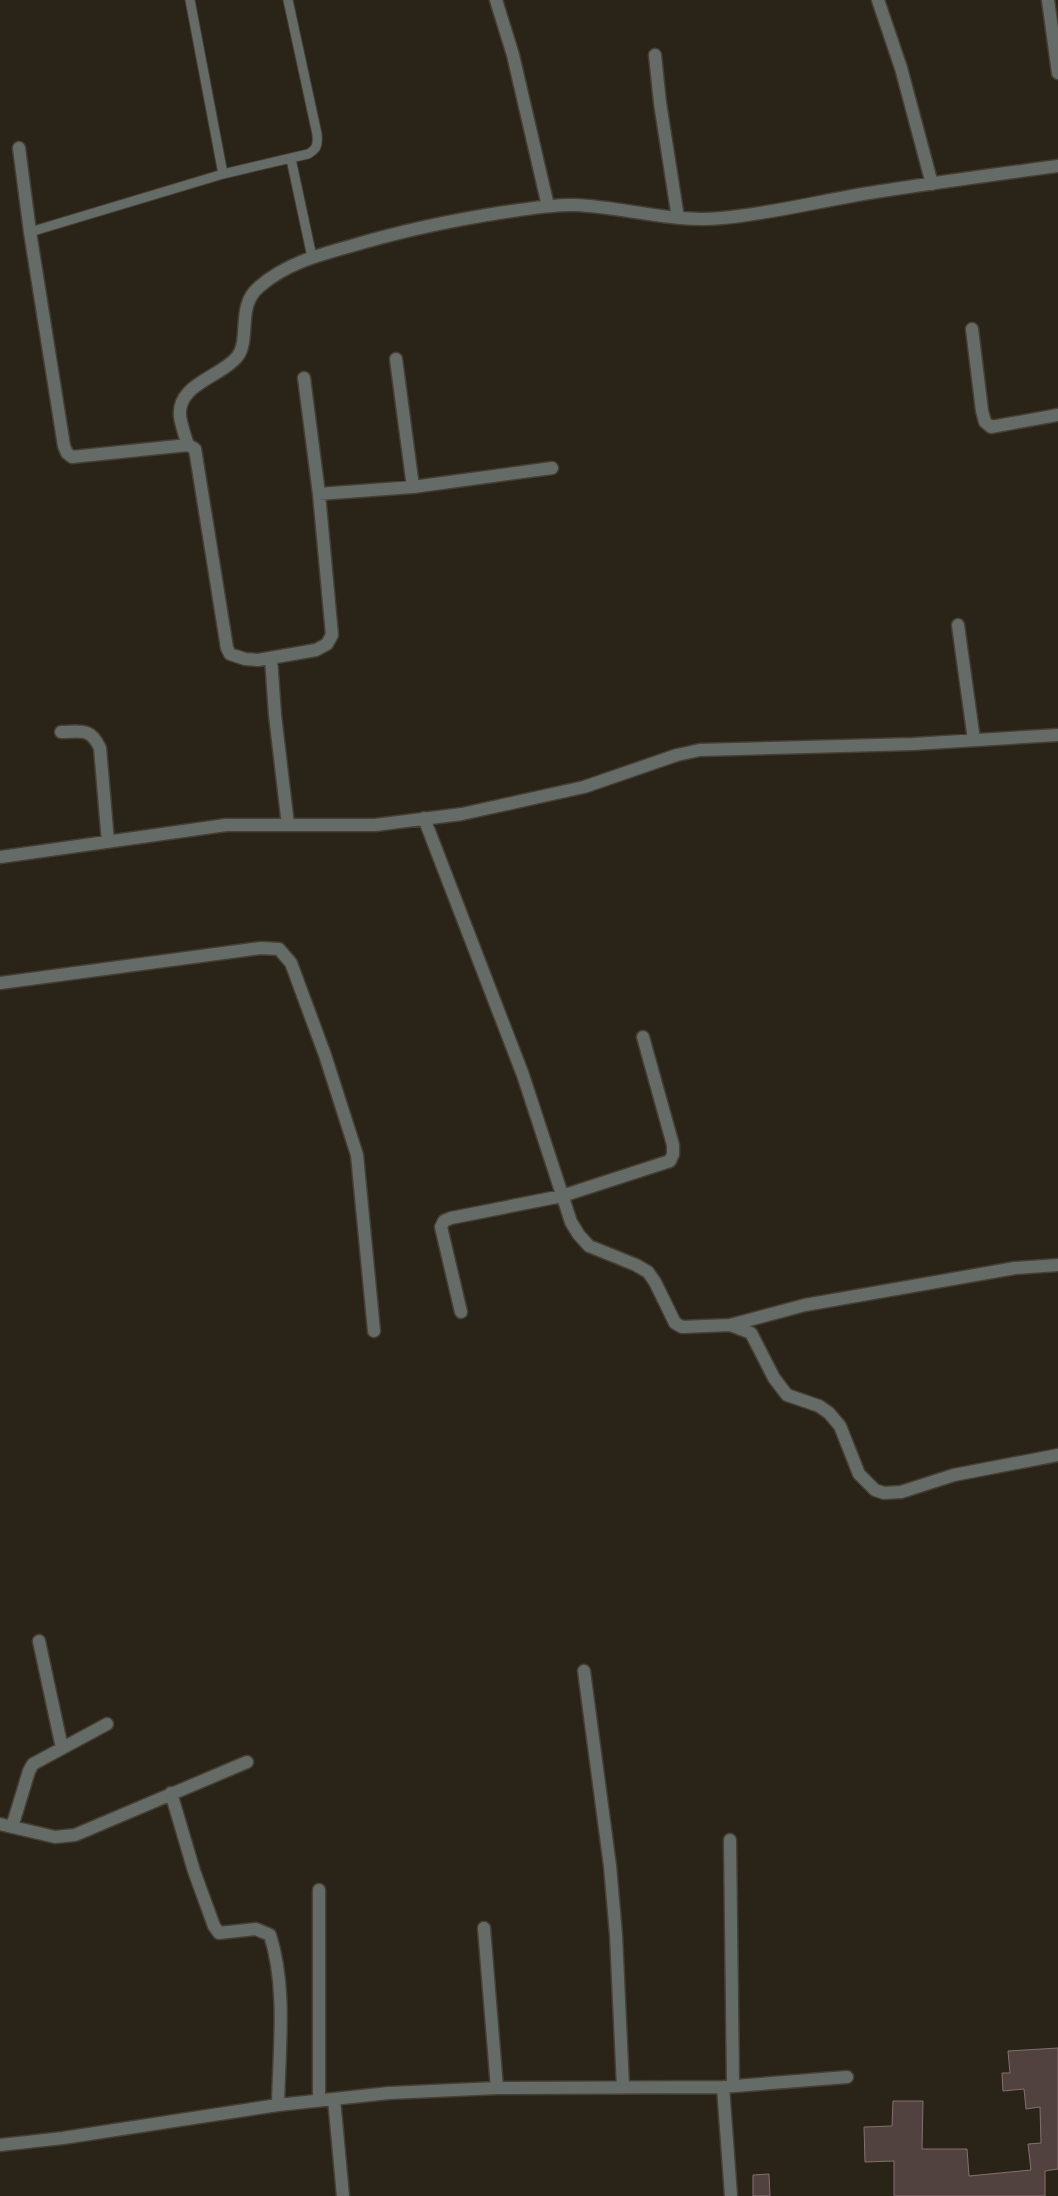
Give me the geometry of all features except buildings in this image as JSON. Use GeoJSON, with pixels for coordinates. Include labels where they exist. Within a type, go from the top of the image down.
{"type":"FeatureCollection","features":[{"type":"Feature","properties":{"kind":"street"},"geometry":{"type":"LineString","coordinates":[[496,0],[513,55],[548,206]]}},
{"type":"Feature","properties":{"kind":"street"},"geometry":{"type":"LineString","coordinates":[[878,0],[900,68],[932,184]]}},
{"type":"Feature","properties":{"kind":"street"},"geometry":{"type":"LineString","coordinates":[[1048,0],[1058,72]]}},
{"type":"Feature","properties":{"kind":"street"},"geometry":{"type":"LineString","coordinates":[[655,55],[660,103],[678,218]]}},
{"type":"Feature","properties":{"kind":"street"},"geometry":{"type":"LineString","coordinates":[[19,148],[30,232],[64,446],[67,453],[72,456],[188,445]]}},
{"type":"Feature","properties":{"kind":"street"},"geometry":{"type":"LineString","coordinates":[[304,378],[319,494],[332,635],[327,644],[316,650],[258,660],[245,659],[230,654],[195,450],[188,445],[180,417],[180,405],[184,397],[199,383],[231,364],[240,355],[248,301],[257,288],[284,269],[312,257],[383,236],[478,216],[548,206],[575,205],[678,218],[720,219],[932,184],[1058,166]]}},
{"type":"Feature","properties":{"kind":"street"},"geometry":{"type":"LineString","coordinates":[[972,329],[985,422],[991,427],[1058,415]]}},
{"type":"Feature","properties":{"kind":"street"},"geometry":{"type":"LineString","coordinates":[[396,359],[413,487]]}},
{"type":"Feature","properties":{"kind":"street"},"geometry":{"type":"LineString","coordinates":[[319,494],[413,487],[552,468]]}},
{"type":"Feature","properties":{"kind":"street"},"geometry":{"type":"LineString","coordinates":[[958,625],[974,740]]}},
{"type":"Feature","properties":{"kind":"street"},"geometry":{"type":"LineString","coordinates":[[271,658],[275,715],[288,825]]}},
{"type":"Feature","properties":{"kind":"street"},"geometry":{"type":"LineString","coordinates":[[61,732],[85,732],[95,736],[100,748],[108,842]]}},
{"type":"Feature","properties":{"kind":"street"},"geometry":{"type":"LineString","coordinates":[[0,857],[226,825],[375,825],[462,814],[584,787],[677,755],[700,750],[914,744],[1058,735]]}},
{"type":"Feature","properties":{"kind":"street"},"geometry":{"type":"LineString","coordinates":[[424,818],[523,1075],[571,1222],[589,1246],[636,1265],[648,1272],[655,1282],[675,1323],[682,1327],[730,1325],[805,1305],[1015,1268],[1058,1265]]}},
{"type":"Feature","properties":{"kind":"street"},"geometry":{"type":"LineString","coordinates":[[0,983],[261,948],[278,950],[291,963],[325,1055],[358,1155],[374,1331]]}},
{"type":"Feature","properties":{"kind":"street"},"geometry":{"type":"LineString","coordinates":[[461,1312],[441,1228],[444,1221],[562,1196],[670,1161],[673,1154],[673,1145],[643,1037]]}},
{"type":"Feature","properties":{"kind":"street"},"geometry":{"type":"LineString","coordinates":[[730,1325],[751,1333],[774,1378],[787,1395],[819,1406],[829,1413],[840,1426],[859,1474],[875,1490],[884,1493],[902,1492],[954,1475],[1058,1455]]}},
{"type":"Feature","properties":{"kind":"street"},"geometry":{"type":"LineString","coordinates":[[39,1641],[62,1748]]}},
{"type":"Feature","properties":{"kind":"street"},"geometry":{"type":"LineString","coordinates":[[584,1670],[610,1866],[616,1935],[623,2087]]}},
{"type":"Feature","properties":{"kind":"street"},"geometry":{"type":"LineString","coordinates":[[106,1724],[33,1764],[6,1825],[55,1837],[75,1835],[247,1762]]}},
{"type":"Feature","properties":{"kind":"street"},"geometry":{"type":"LineString","coordinates":[[171,1794],[194,1871],[214,1926],[220,1933],[256,1929],[270,1935],[274,1948],[280,1991],[278,2105]]}},
{"type":"Feature","properties":{"kind":"street"},"geometry":{"type":"LineString","coordinates":[[730,1840],[728,2086],[731,2196]]}},
{"type":"Feature","properties":{"kind":"street"},"geometry":{"type":"LineString","coordinates":[[319,1890],[319,2100]]}},
{"type":"Feature","properties":{"kind":"street"},"geometry":{"type":"LineString","coordinates":[[484,1928],[497,2088]]}},
{"type":"Feature","properties":{"kind":"street"},"geometry":{"type":"LineString","coordinates":[[0,2145],[63,2138],[278,2105],[389,2093],[497,2088],[728,2086],[847,2077]]}},
{"type":"Feature","properties":{"kind":"street"},"geometry":{"type":"LineString","coordinates":[[334,2099],[343,2196]]}},
{"type":"Feature","properties":{"kind":"lane"},"geometry":{"type":"LineString","coordinates":[[190,0],[223,174]]}},
{"type":"Feature","properties":{"kind":"lane"},"geometry":{"type":"LineString","coordinates":[[30,232],[223,174],[291,159],[315,150],[318,145],[288,0]]}},
{"type":"Feature","properties":{"kind":"lane"},"geometry":{"type":"LineString","coordinates":[[291,159],[312,257]]}}]}
